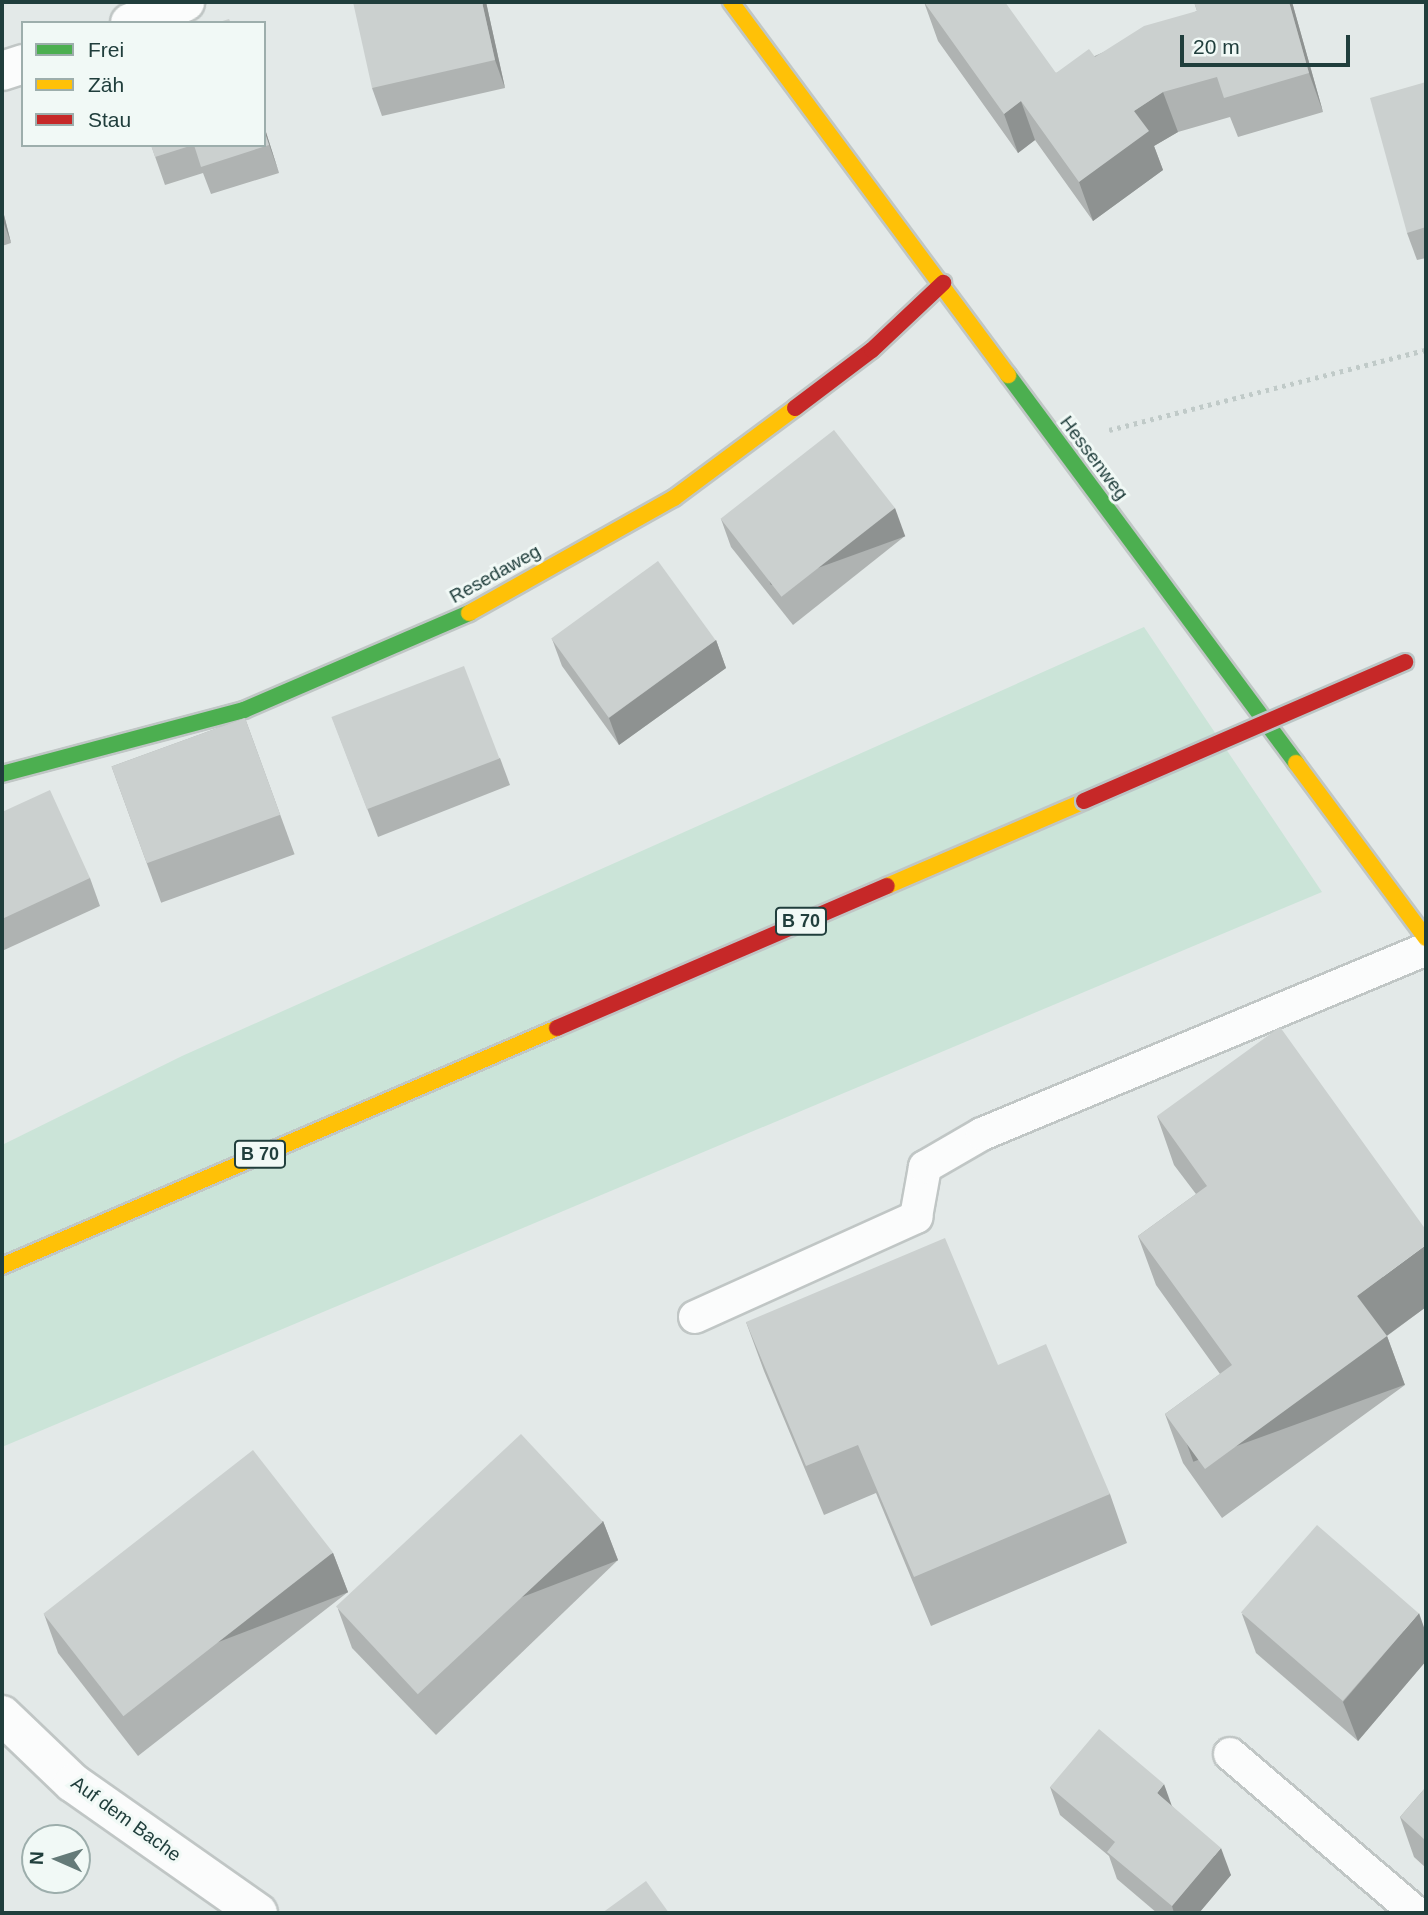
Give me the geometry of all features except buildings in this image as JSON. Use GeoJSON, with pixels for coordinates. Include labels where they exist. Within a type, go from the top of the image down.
{"type":"FeatureCollection","features":[{"type":"Feature","properties":{"kind":"street"},"geometry":{"type":"LineString","coordinates":[[135,21],[185,2]]}},
{"type":"Feature","properties":{"kind":"street","name":"Hessenweg"},"geometry":{"type":"LineString","coordinates":[[732,2],[943,284],[1059,448],[1178,600],[1426,938]]}},
{"type":"Feature","properties":{"kind":"street"},"geometry":{"type":"LineString","coordinates":[[2,71],[21,65]]}},
{"type":"Feature","properties":{"kind":"street","name":"Resedaweg"},"geometry":{"type":"LineString","coordinates":[[2,774],[244,710],[448,625],[674,498],[872,350],[943,284]]}},
{"type":"Feature","properties":{"kind":"street","name":"B 70"},"geometry":{"type":"LineString","coordinates":[[2,1266],[1426,653]]}},
{"type":"Feature","properties":{"kind":"street","name":"Auf dem Bache"},"geometry":{"type":"LineString","coordinates":[[2,1715],[73,1783],[249,1911]]}},
{"type":"Feature","properties":{"kind":"lane"},"geometry":{"type":"LineString","coordinates":[[695,1317],[916,1217],[925,1167],[982,1134],[1426,949]]}},
{"type":"Feature","properties":{"kind":"lane"},"geometry":{"type":"LineString","coordinates":[[1230,1754],[1416,1913]]}},
{"type":"Feature","properties":{"kind":"path"},"geometry":{"type":"LineString","coordinates":[[1059,448],[1120,426],[1426,350]]}},
{"type":"Feature","properties":{"kind":"green space"},"geometry":{"type":"Polygon","coordinates":[[[1144,627],[1322,892],[2,1447],[2,1145],[182,1056],[1144,627]]]}},
{"type":"Feature","properties":{"kind":"traffic: fast"},"geometry":{"type":"LineString","coordinates":[[1008,375],[1296,763]]}},
{"type":"Feature","properties":{"kind":"traffic: fast"},"geometry":{"type":"LineString","coordinates":[[2,774],[244,710],[469,613]]}},
{"type":"Feature","properties":{"kind":"traffic: slow"},"geometry":{"type":"LineString","coordinates":[[731,2],[1008,375]]}},
{"type":"Feature","properties":{"kind":"traffic: slow"},"geometry":{"type":"LineString","coordinates":[[469,613],[674,498],[795,408]]}},
{"type":"Feature","properties":{"kind":"traffic: slow"},"geometry":{"type":"LineString","coordinates":[[1296,763],[1426,938]]}},
{"type":"Feature","properties":{"kind":"traffic: slow"},"geometry":{"type":"LineString","coordinates":[[887,886],[1084,801]]}},
{"type":"Feature","properties":{"kind":"traffic: slow"},"geometry":{"type":"LineString","coordinates":[[2,1266],[557,1028]]}},
{"type":"Feature","properties":{"kind":"traffic: jam"},"geometry":{"type":"LineString","coordinates":[[795,408],[872,350],[943,283]]}},
{"type":"Feature","properties":{"kind":"traffic: jam"},"geometry":{"type":"LineString","coordinates":[[1084,801],[1405,662]]}},
{"type":"Feature","properties":{"kind":"traffic: jam"},"geometry":{"type":"LineString","coordinates":[[557,1028],[887,886]]}}]}
